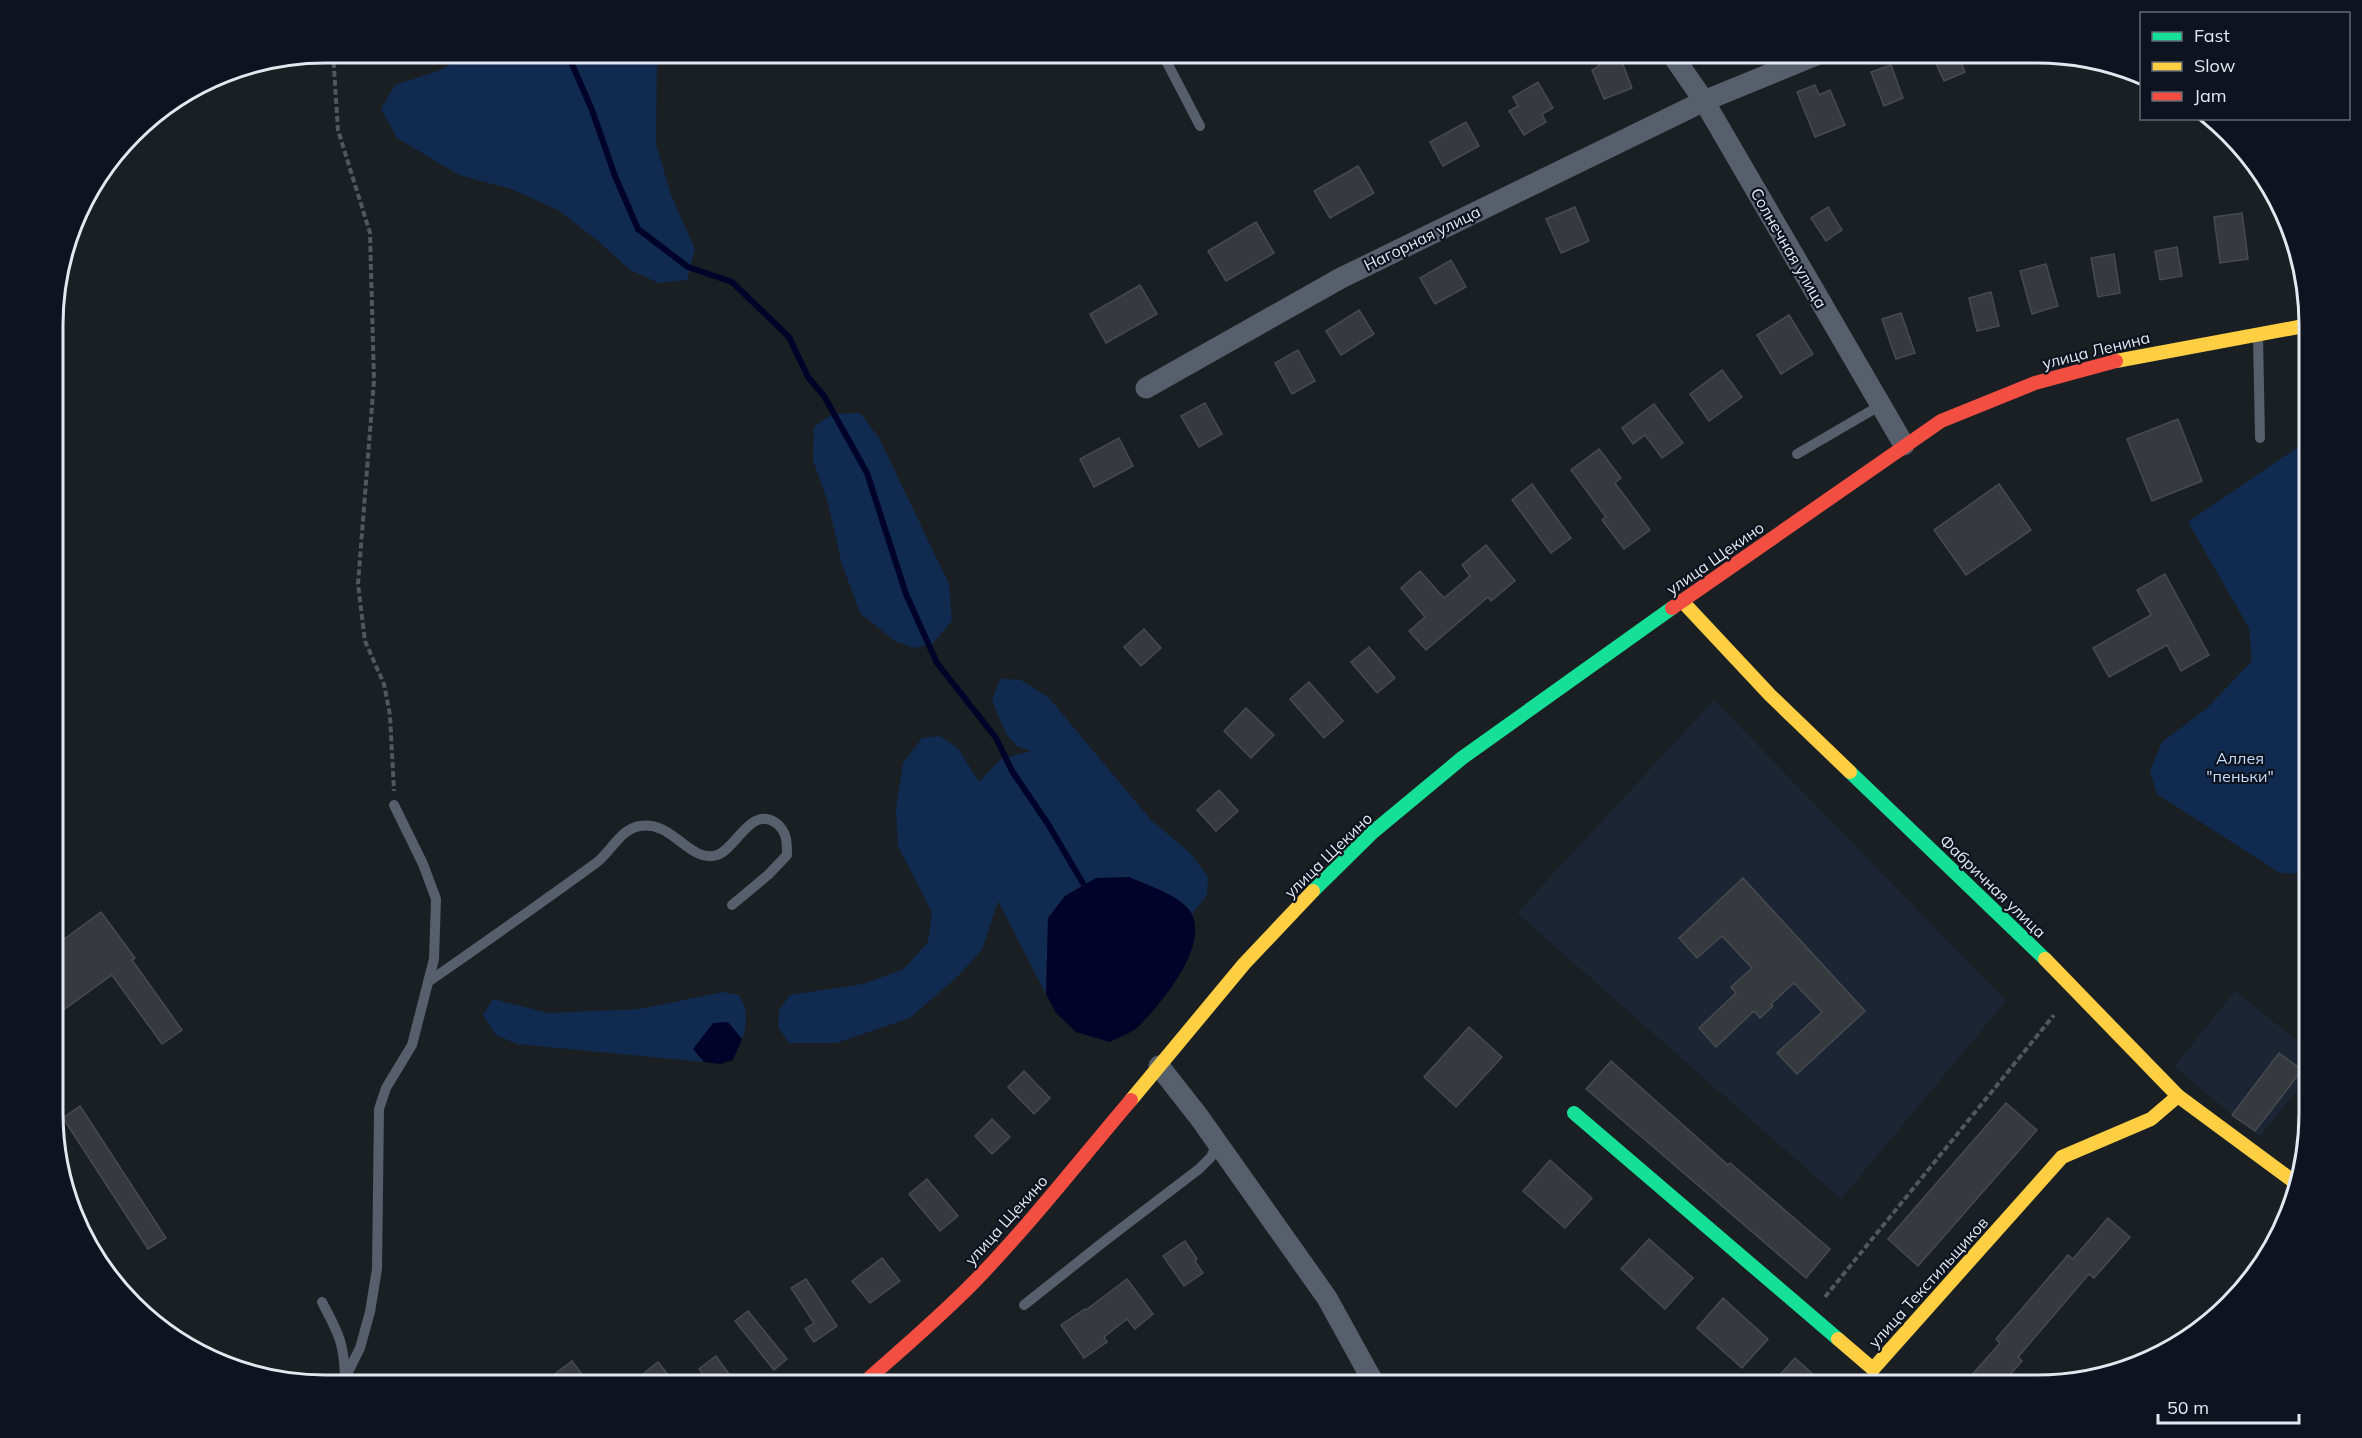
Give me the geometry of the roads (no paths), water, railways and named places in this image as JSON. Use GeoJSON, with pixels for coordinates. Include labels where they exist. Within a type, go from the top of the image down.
{"type":"FeatureCollection","features":[{"type":"Feature","properties":{"kind":"main road","name":"улица Ленина"},"geometry":{"type":"LineString","coordinates":[[1904,445],[1941,421],[2036,382],[2111,362],[2299,328]]}},
{"type":"Feature","properties":{"kind":"main road","name":"улица Щекино"},"geometry":{"type":"LineString","coordinates":[[872,1375],[976,1280],[1045,1203],[1245,964],[1308,895],[1373,832],[1462,758],[1904,445]]}},
{"type":"Feature","properties":{"kind":"main road","name":"Фабричная улица"},"geometry":{"type":"LineString","coordinates":[[1682,601],[1770,695],[2078,992],[2178,1096],[2291,1178]]}},
{"type":"Feature","properties":{"kind":"main road","name":"улица Текстильщиков"},"geometry":{"type":"LineString","coordinates":[[1574,1113],[1873,1368],[2062,1157],[2151,1119],[2178,1096]]}},
{"type":"Feature","properties":{"kind":"street","name":"Солнечная улица"},"geometry":{"type":"LineString","coordinates":[[1678,63],[1704,101],[1904,445]]}},
{"type":"Feature","properties":{"kind":"street","name":"Нагорная улица"},"geometry":{"type":"LineString","coordinates":[[1146,388],[1341,278],[1704,101],[1795,63]]}},
{"type":"Feature","properties":{"kind":"street"},"geometry":{"type":"LineString","coordinates":[[1160,1066],[1327,1298],[1369,1375]]}},
{"type":"Feature","properties":{"kind":"lane"},"geometry":{"type":"LineString","coordinates":[[1168,63],[1200,126]]}},
{"type":"Feature","properties":{"kind":"lane"},"geometry":{"type":"LineString","coordinates":[[2258,334],[2260,438]]}},
{"type":"Feature","properties":{"kind":"lane"},"geometry":{"type":"LineString","coordinates":[[1797,454],[1881,405]]}},
{"type":"Feature","properties":{"kind":"lane"},"geometry":{"type":"LineString","coordinates":[[346,1375],[360,1348],[370,1312],[377,1269],[378,1109],[386,1088],[412,1045],[434,959],[436,899],[423,864],[394,805]]}},
{"type":"Feature","properties":{"kind":"lane"},"geometry":{"type":"LineString","coordinates":[[428,982],[599,861],[624,834],[639,826],[656,826],[682,841],[695,854],[711,857],[720,854],[743,830],[757,820],[772,820],[780,826],[787,838],[787,855],[768,875],[732,905]]}},
{"type":"Feature","properties":{"kind":"lane"},"geometry":{"type":"LineString","coordinates":[[1024,1305],[1199,1169],[1211,1157],[1217,1143]]}},
{"type":"Feature","properties":{"kind":"lane"},"geometry":{"type":"LineString","coordinates":[[322,1302],[344,1350],[342,1375]]}},
{"type":"Feature","properties":{"kind":"waterway"},"geometry":{"type":"LineString","coordinates":[[571,63],[638,229],[688,267],[732,282],[789,337],[808,377],[824,396],[867,473],[906,594],[937,663],[996,738],[1012,771],[1048,824],[1084,885]]}},
{"type":"Feature","properties":{"kind":"park label","name":"Аллея \"пеньки\""},"geometry":{"type":"Point","coordinates":[2240,767]}}]}
